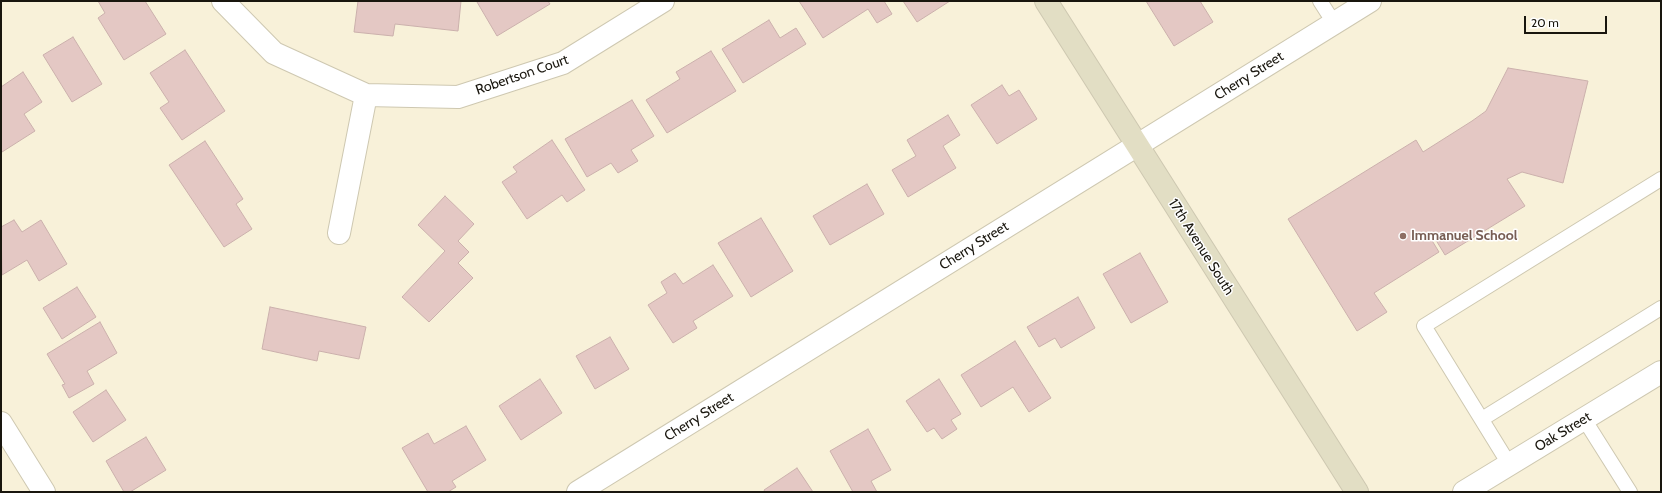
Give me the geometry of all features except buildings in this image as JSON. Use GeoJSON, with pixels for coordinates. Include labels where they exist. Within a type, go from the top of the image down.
{"type":"FeatureCollection","features":[{"type":"Feature","properties":{"kind":"street","name":"Robertson Court"},"geometry":{"type":"LineString","coordinates":[[223,1],[274,53],[366,95],[458,97],[563,63],[663,1]]}},
{"type":"Feature","properties":{"kind":"street","name":"17th Avenue South"},"geometry":{"type":"LineString","coordinates":[[1046,1],[1357,492]]}},
{"type":"Feature","properties":{"kind":"street","name":"Cherry Street"},"geometry":{"type":"LineString","coordinates":[[578,492],[1370,1]]}},
{"type":"Feature","properties":{"kind":"street"},"geometry":{"type":"LineString","coordinates":[[339,232],[366,95]]}},
{"type":"Feature","properties":{"kind":"street","name":"Oak Street"},"geometry":{"type":"LineString","coordinates":[[1464,492],[1661,372]]}},
{"type":"Feature","properties":{"kind":"street"},"geometry":{"type":"LineString","coordinates":[[1,423],[44,492]]}},
{"type":"Feature","properties":{"kind":"lane"},"geometry":{"type":"LineString","coordinates":[[1320,1],[1334,24]]}},
{"type":"Feature","properties":{"kind":"lane"},"geometry":{"type":"LineString","coordinates":[[1509,464],[1424,326],[1661,179]]}},
{"type":"Feature","properties":{"kind":"lane"},"geometry":{"type":"LineString","coordinates":[[1482,419],[1660,311]]}},
{"type":"Feature","properties":{"kind":"lane"},"geometry":{"type":"LineString","coordinates":[[1584,419],[1630,492]]}},
{"type":"Feature","properties":{"kind":"place","name":"Immanuel School"},"geometry":{"type":"Point","coordinates":[1403,236]}}]}
